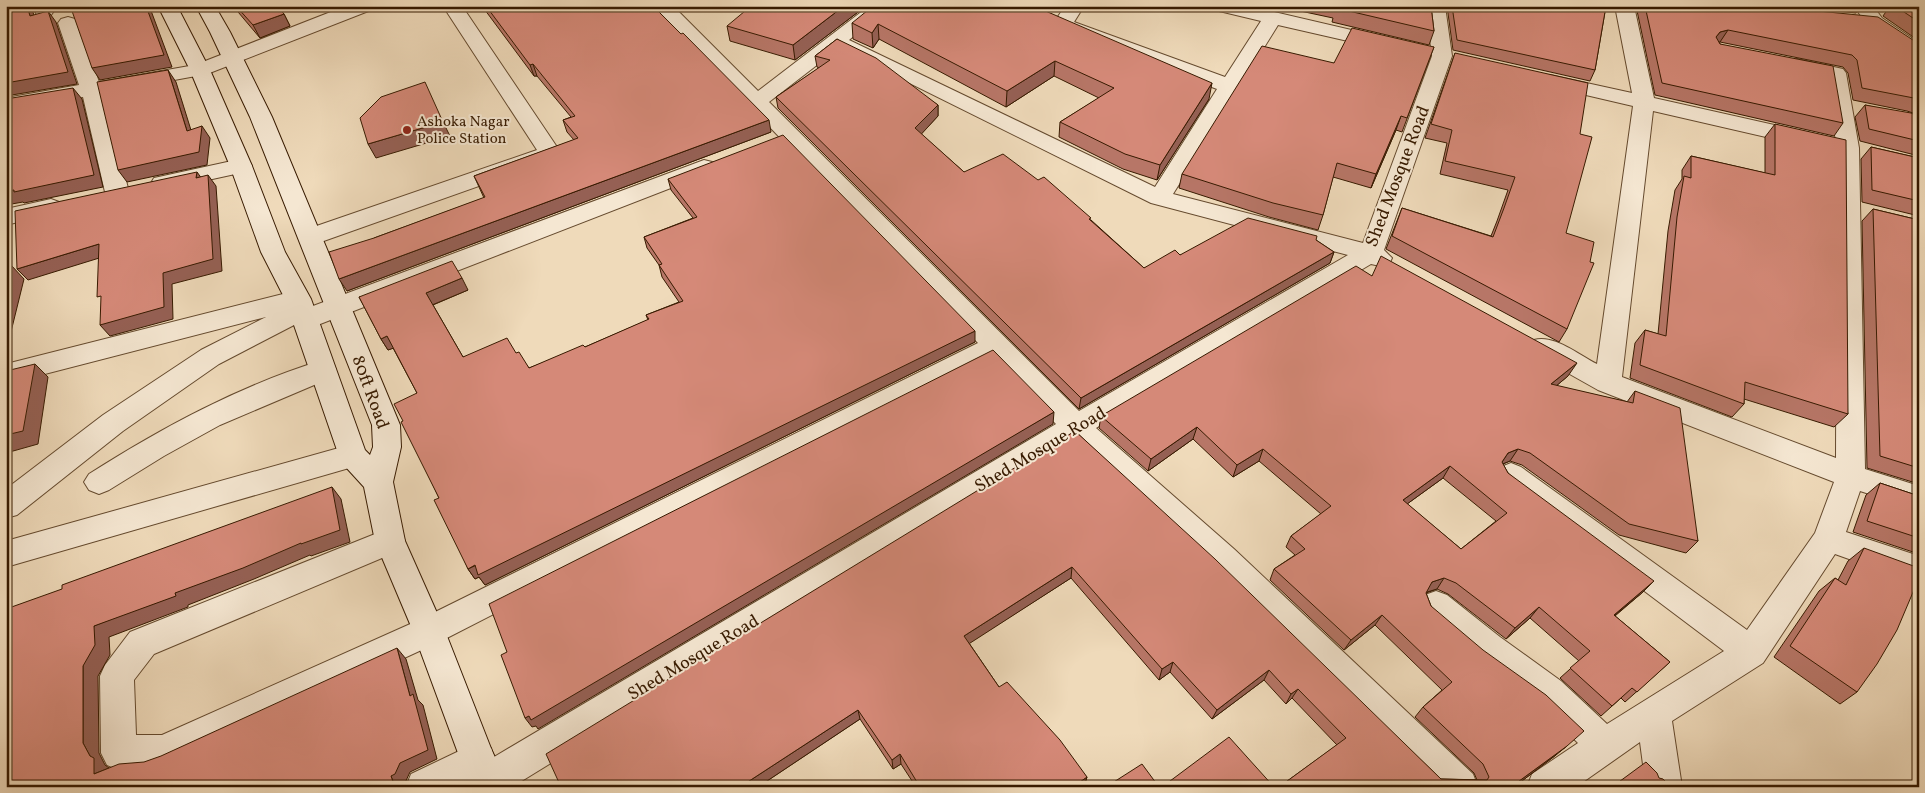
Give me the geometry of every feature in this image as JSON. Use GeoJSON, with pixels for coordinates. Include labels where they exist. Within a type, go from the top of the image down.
{"type":"FeatureCollection","features":[{"type":"Feature","properties":{"kind":"street"},"geometry":{"type":"LineString","coordinates":[[167,6],[200,70],[241,166],[273,252],[302,309],[353,456],[378,482]]}},
{"type":"Feature","properties":{"kind":"street","name":"80ft Road"},"geometry":{"type":"LineString","coordinates":[[205,6],[261,117],[386,425],[387,446],[378,482],[390,541],[430,631],[485,776]]}},
{"type":"Feature","properties":{"kind":"street"},"geometry":{"type":"LineString","coordinates":[[6,104],[200,70],[233,59],[364,6]]}},
{"type":"Feature","properties":{"kind":"street"},"geometry":{"type":"LineString","coordinates":[[310,236],[550,153],[452,6]]}},
{"type":"Feature","properties":{"kind":"street"},"geometry":{"type":"LineString","coordinates":[[662,6],[756,102],[779,138],[996,346],[1076,426],[1223,559],[1460,787]]}},
{"type":"Feature","properties":{"kind":"street"},"geometry":{"type":"LineString","coordinates":[[756,102],[881,6]]}},
{"type":"Feature","properties":{"kind":"street"},"geometry":{"type":"LineString","coordinates":[[1074,6],[1063,24],[1229,86]]}},
{"type":"Feature","properties":{"kind":"street"},"geometry":{"type":"LineString","coordinates":[[1222,6],[1432,54]]}},
{"type":"Feature","properties":{"kind":"street","name":"Shed Mosque Road"},"geometry":{"type":"LineString","coordinates":[[424,787],[485,776],[1371,253],[1432,54],[1435,6]]}},
{"type":"Feature","properties":{"kind":"street"},"geometry":{"type":"LineString","coordinates":[[1608,383],[1644,102],[1624,6]]}},
{"type":"Feature","properties":{"kind":"street"},"geometry":{"type":"LineString","coordinates":[[1863,6],[1875,22],[1919,52]]}},
{"type":"Feature","properties":{"kind":"street"},"geometry":{"type":"LineString","coordinates":[[1159,198],[1272,18]]}},
{"type":"Feature","properties":{"kind":"street"},"geometry":{"type":"LineString","coordinates":[[1847,20],[1875,22]]}},
{"type":"Feature","properties":{"kind":"street"},"geometry":{"type":"LineString","coordinates":[[68,23],[124,191],[241,166]]}},
{"type":"Feature","properties":{"kind":"street"},"geometry":{"type":"LineString","coordinates":[[837,40],[1159,198],[1371,253],[1396,267]]}},
{"type":"Feature","properties":{"kind":"street"},"geometry":{"type":"LineString","coordinates":[[1545,787],[1606,745],[1751,652],[1828,539],[1851,476],[1859,211],[1841,147],[1851,109],[1836,73],[1769,60]]}},
{"type":"Feature","properties":{"kind":"street"},"geometry":{"type":"LineString","coordinates":[[1528,76],[1841,147]]}},
{"type":"Feature","properties":{"kind":"street"},"geometry":{"type":"LineString","coordinates":[[6,374],[302,309],[339,307],[724,159]]}},
{"type":"Feature","properties":{"kind":"street"},"geometry":{"type":"LineString","coordinates":[[6,217],[71,202]]}},
{"type":"Feature","properties":{"kind":"street"},"geometry":{"type":"LineString","coordinates":[[6,506],[113,423],[210,357],[302,309]]}},
{"type":"Feature","properties":{"kind":"street"},"geometry":{"type":"LineString","coordinates":[[1523,336],[1608,383],[1851,476],[1919,498]]}},
{"type":"Feature","properties":{"kind":"street"},"geometry":{"type":"LineString","coordinates":[[390,541],[142,643],[117,676],[119,753],[163,752],[430,631],[996,346]]}},
{"type":"Feature","properties":{"kind":"street"},"geometry":{"type":"LineString","coordinates":[[99,482],[156,446],[211,417],[259,395],[323,370]]}},
{"type":"Feature","properties":{"kind":"street"},"geometry":{"type":"LineString","coordinates":[[6,554],[353,456]]}},
{"type":"Feature","properties":{"kind":"street"},"geometry":{"type":"LineString","coordinates":[[1511,474],[1751,652]]}},
{"type":"Feature","properties":{"kind":"street"},"geometry":{"type":"LineString","coordinates":[[1828,539],[1919,570]]}},
{"type":"Feature","properties":{"kind":"street"},"geometry":{"type":"LineString","coordinates":[[1436,605],[1488,648],[1549,692],[1606,745]]}},
{"type":"Feature","properties":{"kind":"street"},"geometry":{"type":"LineString","coordinates":[[1654,714],[1664,787]]}},
{"type":"Feature","properties":{"kind":"building"},"geometry":{"type":"Polygon","coordinates":[[[6,6],[27,6],[30,16],[48,11],[68,72],[6,83],[6,6]]]}},
{"type":"Feature","properties":{"kind":"building"},"geometry":{"type":"Polygon","coordinates":[[[68,6],[146,6],[164,55],[92,68],[72,11],[68,6]]]}},
{"type":"Feature","properties":{"kind":"building"},"geometry":{"type":"Polygon","coordinates":[[[236,6],[277,6],[284,14],[253,25],[236,6]]]}},
{"type":"Feature","properties":{"kind":"building"},"geometry":{"type":"Polygon","coordinates":[[[486,6],[653,6],[681,34],[683,33],[769,120],[339,279],[329,252],[374,238],[485,197],[474,176],[578,138],[563,120],[575,116],[533,64],[530,65],[486,6]]]}},
{"type":"Feature","properties":{"kind":"building"},"geometry":{"type":"Polygon","coordinates":[[[751,6],[844,6],[793,45],[727,26],[751,6]]]}},
{"type":"Feature","properties":{"kind":"building"},"geometry":{"type":"Polygon","coordinates":[[[873,6],[1034,6],[1212,83],[1160,165],[1125,154],[1060,122],[1114,88],[1055,61],[1007,91],[878,24],[872,33],[852,23],[873,6]]]}},
{"type":"Feature","properties":{"kind":"building"},"geometry":{"type":"Polygon","coordinates":[[[1337,6],[1431,6],[1434,31],[1336,8],[1337,6]]]}},
{"type":"Feature","properties":{"kind":"building"},"geometry":{"type":"Polygon","coordinates":[[[1452,6],[1606,6],[1595,70],[1457,40],[1452,6]]]}},
{"type":"Feature","properties":{"kind":"building"},"geometry":{"type":"Polygon","coordinates":[[[1645,6],[1768,6],[1878,17],[1919,44],[1919,99],[1862,88],[1857,60],[1852,55],[1728,30],[1720,32],[1716,37],[1720,44],[1833,66],[1843,123],[1662,83],[1645,6]]]}},
{"type":"Feature","properties":{"kind":"building"},"geometry":{"type":"Polygon","coordinates":[[[1895,6],[1919,6],[1919,22],[1895,6]]]}},
{"type":"Feature","properties":{"kind":"building"},"geometry":{"type":"Polygon","coordinates":[[[1352,28],[1434,47],[1407,118],[1401,116],[1376,174],[1337,163],[1323,215],[1273,203],[1182,174],[1262,46],[1334,63],[1352,28]]]}},
{"type":"Feature","properties":{"kind":"building"},"geometry":{"type":"Polygon","coordinates":[[[837,39],[876,58],[938,105],[915,128],[964,172],[1003,154],[1038,180],[1044,177],[1144,268],[1175,250],[1180,255],[1248,218],[1317,236],[1316,240],[1334,252],[1081,398],[776,97],[830,60],[815,56],[837,39]]]}},
{"type":"Feature","properties":{"kind":"building"},"geometry":{"type":"Polygon","coordinates":[[[1455,53],[1588,83],[1580,134],[1592,137],[1566,233],[1594,242],[1590,262],[1594,263],[1567,329],[1392,236],[1402,208],[1493,237],[1515,177],[1445,161],[1452,130],[1431,124],[1455,53]]]}},
{"type":"Feature","properties":{"kind":"building"},"geometry":{"type":"Polygon","coordinates":[[[168,70],[187,131],[202,126],[199,152],[118,170],[97,82],[168,70]]]}},
{"type":"Feature","properties":{"kind":"building"},"geometry":{"type":"Polygon","coordinates":[[[425,82],[443,122],[368,144],[360,118],[381,97],[425,82]]]}},
{"type":"Feature","properties":{"kind":"building"},"geometry":{"type":"Polygon","coordinates":[[[73,88],[94,175],[14,192],[14,190],[6,191],[6,99],[73,88]]]}},
{"type":"Feature","properties":{"kind":"building"},"geometry":{"type":"Polygon","coordinates":[[[1865,105],[1911,113],[1919,117],[1919,141],[1869,129],[1865,105]]]}},
{"type":"Feature","properties":{"kind":"building"},"geometry":{"type":"Polygon","coordinates":[[[1775,124],[1846,140],[1848,414],[1745,382],[1744,404],[1640,365],[1645,330],[1666,336],[1677,217],[1684,176],[1691,178],[1691,156],[1775,175],[1775,124]]]}},
{"type":"Feature","properties":{"kind":"building"},"geometry":{"type":"Polygon","coordinates":[[[783,135],[975,331],[478,575],[475,565],[468,569],[434,500],[439,498],[394,404],[417,393],[387,336],[381,339],[359,297],[452,261],[462,278],[426,293],[463,357],[507,338],[516,353],[519,352],[529,368],[583,345],[585,347],[649,319],[646,315],[683,301],[659,265],[662,264],[644,237],[697,217],[668,179],[783,135]]]}},
{"type":"Feature","properties":{"kind":"building"},"geometry":{"type":"Polygon","coordinates":[[[1871,147],[1919,158],[1919,201],[1872,190],[1871,147]]]}},
{"type":"Feature","properties":{"kind":"building"},"geometry":{"type":"Polygon","coordinates":[[[197,172],[196,178],[208,175],[213,259],[163,273],[164,307],[100,325],[101,296],[97,297],[99,244],[17,269],[15,211],[197,172]]]}},
{"type":"Feature","properties":{"kind":"building"},"geometry":{"type":"Polygon","coordinates":[[[1873,209],[1919,220],[1919,468],[1880,456],[1873,209]]]}},
{"type":"Feature","properties":{"kind":"building"},"geometry":{"type":"Polygon","coordinates":[[[1381,256],[1577,363],[1551,384],[1633,403],[1635,391],[1680,408],[1698,541],[1629,524],[1530,453],[1518,449],[1508,453],[1502,462],[1508,473],[1654,581],[1614,615],[1670,662],[1637,692],[1632,688],[1612,706],[1570,668],[1590,651],[1539,607],[1515,628],[1456,583],[1444,578],[1432,582],[1426,593],[1431,606],[1483,650],[1546,695],[1584,731],[1567,746],[1511,787],[1495,787],[1494,785],[1492,787],[1279,787],[1346,738],[1298,689],[1291,694],[1269,670],[1217,710],[1173,662],[1162,669],[1072,567],[964,636],[999,687],[1007,682],[1060,740],[1087,777],[1073,787],[920,787],[900,754],[892,760],[858,710],[740,787],[561,787],[546,754],[1075,431],[1215,559],[1441,779],[1487,780],[1489,777],[1483,764],[1423,707],[1452,682],[1382,615],[1351,640],[1274,569],[1305,549],[1291,536],[1331,506],[1263,449],[1237,465],[1197,427],[1151,459],[1101,416],[1356,266],[1372,276],[1381,256]],[[1450,466],[1403,500],[1461,549],[1507,513],[1450,466]]]}},
{"type":"Feature","properties":{"kind":"building"},"geometry":{"type":"Polygon","coordinates":[[[11,265],[6,283],[6,266],[11,265]]]}},
{"type":"Feature","properties":{"kind":"building"},"geometry":{"type":"Polygon","coordinates":[[[993,350],[1054,412],[531,720],[529,716],[525,718],[501,655],[507,652],[489,604],[993,350]]]}},
{"type":"Feature","properties":{"kind":"building"},"geometry":{"type":"Polygon","coordinates":[[[35,364],[23,431],[6,435],[6,371],[35,364]]]}},
{"type":"Feature","properties":{"kind":"building"},"geometry":{"type":"Polygon","coordinates":[[[1880,483],[1919,496],[1919,538],[1867,521],[1880,483]]]}},
{"type":"Feature","properties":{"kind":"building"},"geometry":{"type":"Polygon","coordinates":[[[332,487],[340,530],[301,543],[243,568],[175,593],[176,596],[94,626],[95,645],[83,666],[83,743],[90,756],[94,758],[94,774],[119,764],[144,762],[161,756],[397,648],[410,696],[413,694],[428,750],[400,763],[395,774],[391,776],[395,787],[6,787],[6,609],[62,589],[62,585],[332,487]]]}},
{"type":"Feature","properties":{"kind":"building"},"geometry":{"type":"Polygon","coordinates":[[[1864,548],[1919,568],[1919,578],[1897,630],[1877,664],[1857,692],[1790,646],[1835,578],[1846,585],[1864,548]]]}},
{"type":"Feature","properties":{"kind":"building"},"geometry":{"type":"Polygon","coordinates":[[[1229,737],[1274,787],[1162,787],[1229,737]]]}},
{"type":"Feature","properties":{"kind":"building"},"geometry":{"type":"Polygon","coordinates":[[[1646,762],[1657,773],[1659,778],[1663,779],[1671,787],[1612,787],[1646,762]]]}},
{"type":"Feature","properties":{"kind":"building"},"geometry":{"type":"Polygon","coordinates":[[[1142,764],[1159,787],[1106,787],[1142,764]]]}},
{"type":"Feature","properties":{"kind":"place","name":"Ashoka Nagar Police Station"},"geometry":{"type":"Point","coordinates":[407,130]}}]}
